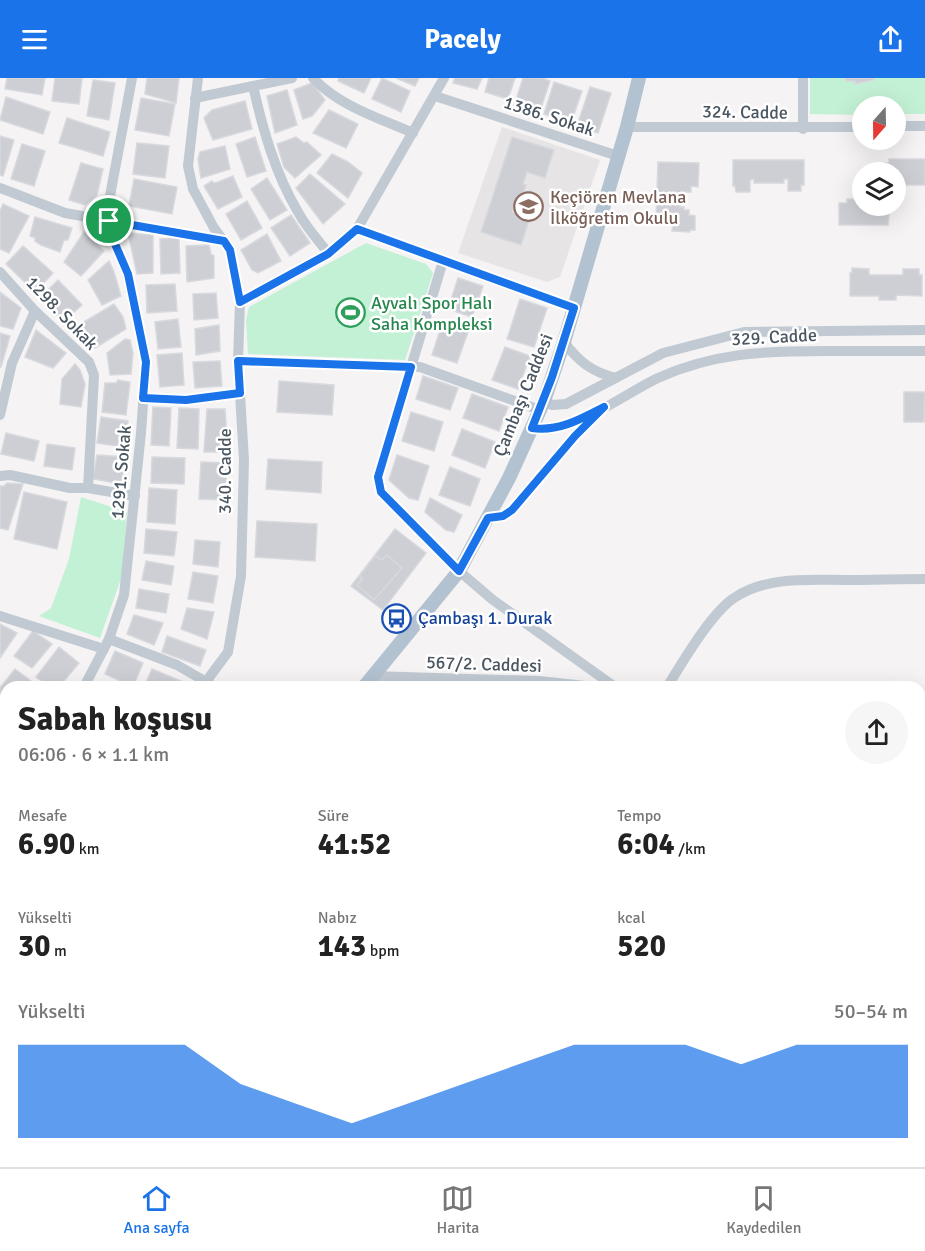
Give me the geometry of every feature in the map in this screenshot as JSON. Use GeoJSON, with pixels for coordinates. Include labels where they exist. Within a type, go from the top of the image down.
{"type":"FeatureCollection","features":[{"type":"Feature","properties":{"kind":"main road","name":"Çambaşı Caddesi"},"geometry":{"type":"LineString","coordinates":[[368,681],[459,571],[509,478],[542,406],[564,342],[627,127],[639,78]]}},
{"type":"Feature","properties":{"kind":"street","name":"1291. Sokak"},"geometry":{"type":"LineString","coordinates":[[87,681],[106,644],[124,596],[146,362],[128,274],[112,237],[107,212],[132,78]]}},
{"type":"Feature","properties":{"kind":"street","name":"340. Cadde"},"geometry":{"type":"LineString","coordinates":[[198,78],[188,166],[193,189],[214,228],[230,250],[240,302],[238,361],[244,460],[241,576],[228,652],[210,681]]}},
{"type":"Feature","properties":{"kind":"street"},"geometry":{"type":"LineString","coordinates":[[195,98],[292,78]]}},
{"type":"Feature","properties":{"kind":"street"},"geometry":{"type":"LineString","coordinates":[[313,78],[326,91],[351,105],[413,133]]}},
{"type":"Feature","properties":{"kind":"street"},"geometry":{"type":"LineString","coordinates":[[240,302],[328,254],[357,229],[444,78]]}},
{"type":"Feature","properties":{"kind":"street"},"geometry":{"type":"LineString","coordinates":[[802,129],[803,78]]}},
{"type":"Feature","properties":{"kind":"street"},"geometry":{"type":"LineString","coordinates":[[253,86],[263,130],[279,175],[299,214],[328,254]]}},
{"type":"Feature","properties":{"kind":"street","name":"1386. Sokak"},"geometry":{"type":"LineString","coordinates":[[435,96],[618,156]]}},
{"type":"Feature","properties":{"kind":"street"},"geometry":{"type":"LineString","coordinates":[[906,126],[925,126]]}},
{"type":"Feature","properties":{"kind":"street","name":"324. Cadde"},"geometry":{"type":"LineString","coordinates":[[627,127],[852,127]]}},
{"type":"Feature","properties":{"kind":"street"},"geometry":{"type":"LineString","coordinates":[[0,188],[65,213],[224,241]]}},
{"type":"Feature","properties":{"kind":"street"},"geometry":{"type":"LineString","coordinates":[[357,229],[574,308]]}},
{"type":"Feature","properties":{"kind":"street"},"geometry":{"type":"LineString","coordinates":[[443,261],[378,477],[381,492],[459,571],[493,600],[607,681]]}},
{"type":"Feature","properties":{"kind":"street","name":"1298. Sokak"},"geometry":{"type":"LineString","coordinates":[[0,272],[35,311],[88,362],[94,375],[88,488]]}},
{"type":"Feature","properties":{"kind":"street"},"geometry":{"type":"LineString","coordinates":[[0,415],[12,363],[35,311]]}},
{"type":"Feature","properties":{"kind":"street","name":"329. Cadde"},"geometry":{"type":"LineString","coordinates":[[542,406],[566,404],[663,353],[744,332],[925,330]]}},
{"type":"Feature","properties":{"kind":"street"},"geometry":{"type":"LineString","coordinates":[[564,342],[582,363],[602,374],[616,378]]}},
{"type":"Feature","properties":{"kind":"street","name":"329. Cadde"},"geometry":{"type":"LineString","coordinates":[[532,428],[560,426],[678,370],[736,354],[763,351],[925,351]]}},
{"type":"Feature","properties":{"kind":"street"},"geometry":{"type":"LineString","coordinates":[[238,361],[420,367],[542,406]]}},
{"type":"Feature","properties":{"kind":"street"},"geometry":{"type":"LineString","coordinates":[[143,398],[186,400],[240,393]]}},
{"type":"Feature","properties":{"kind":"street"},"geometry":{"type":"LineString","coordinates":[[488,518],[503,516],[512,510],[575,436],[604,407]]}},
{"type":"Feature","properties":{"kind":"street"},"geometry":{"type":"LineString","coordinates":[[0,476],[10,475],[70,488],[88,488],[135,496]]}},
{"type":"Feature","properties":{"kind":"street"},"geometry":{"type":"LineString","coordinates":[[672,681],[719,611],[732,599],[747,590],[766,584],[796,580],[925,579]]}},
{"type":"Feature","properties":{"kind":"street"},"geometry":{"type":"LineString","coordinates":[[0,616],[177,665],[202,681]]}},
{"type":"Feature","properties":{"kind":"street","name":"567/2. Caddesi"},"geometry":{"type":"LineString","coordinates":[[368,681],[539,681]]}},
{"type":"Feature","properties":{"kind":"shaded area","name":"Keçiören Mevlana İlköğretim Okulu"},"geometry":{"type":"Polygon","coordinates":[[[502,127],[600,160],[560,277],[547,282],[458,253],[502,127]]]}},
{"type":"Feature","properties":{"kind":"green space"},"geometry":{"type":"Polygon","coordinates":[[[810,78],[925,78],[925,114],[906,114],[906,96],[852,96],[852,115],[810,114],[810,78]]]}},
{"type":"Feature","properties":{"kind":"green space"},"geometry":{"type":"Polygon","coordinates":[[[366,243],[426,264],[433,273],[405,360],[248,354],[246,320],[249,307],[366,243]]]}},
{"type":"Feature","properties":{"kind":"green space"},"geometry":{"type":"Polygon","coordinates":[[[81,497],[127,512],[122,576],[100,638],[39,616],[51,608],[69,559],[81,497]]]}},
{"type":"Feature","properties":{"kind":"building"},"geometry":{"type":"Polygon","coordinates":[[[7,78],[45,78],[42,95],[5,89],[7,78]]]}},
{"type":"Feature","properties":{"kind":"building"},"geometry":{"type":"Polygon","coordinates":[[[55,78],[82,78],[79,104],[52,101],[55,78]]]}},
{"type":"Feature","properties":{"kind":"building"},"geometry":{"type":"Polygon","coordinates":[[[147,78],[179,78],[176,103],[145,94],[147,78]]]}},
{"type":"Feature","properties":{"kind":"building"},"geometry":{"type":"Polygon","coordinates":[[[339,78],[371,78],[364,93],[338,81],[339,78]]]}},
{"type":"Feature","properties":{"kind":"building"},"geometry":{"type":"Polygon","coordinates":[[[382,78],[410,91],[401,112],[372,99],[382,78]]]}},
{"type":"Feature","properties":{"kind":"building"},"geometry":{"type":"Polygon","coordinates":[[[396,78],[419,78],[415,86],[396,78]]]}},
{"type":"Feature","properties":{"kind":"building"},"geometry":{"type":"Polygon","coordinates":[[[455,78],[482,78],[477,89],[453,83],[455,78]]]}},
{"type":"Feature","properties":{"kind":"building"},"geometry":{"type":"Polygon","coordinates":[[[489,78],[515,78],[508,99],[485,92],[489,78]]]}},
{"type":"Feature","properties":{"kind":"building"},"geometry":{"type":"Polygon","coordinates":[[[523,78],[542,78],[550,81],[539,114],[514,106],[523,78]]]}},
{"type":"Feature","properties":{"kind":"building"},"geometry":{"type":"Polygon","coordinates":[[[845,78],[874,78],[874,80],[855,84],[855,81],[846,81],[845,78]]]}},
{"type":"Feature","properties":{"kind":"building"},"geometry":{"type":"Polygon","coordinates":[[[93,80],[115,83],[109,120],[87,116],[93,80]]]}},
{"type":"Feature","properties":{"kind":"building"},"geometry":{"type":"Polygon","coordinates":[[[554,82],[582,91],[571,123],[544,114],[554,82]]]}},
{"type":"Feature","properties":{"kind":"building"},"geometry":{"type":"Polygon","coordinates":[[[312,83],[325,100],[312,116],[303,119],[294,90],[312,83]]]}},
{"type":"Feature","properties":{"kind":"building"},"geometry":{"type":"Polygon","coordinates":[[[590,87],[611,93],[598,133],[577,126],[590,87]]]}},
{"type":"Feature","properties":{"kind":"building"},"geometry":{"type":"Polygon","coordinates":[[[287,90],[297,125],[275,133],[267,96],[287,90]]]}},
{"type":"Feature","properties":{"kind":"building"},"geometry":{"type":"Polygon","coordinates":[[[6,97],[50,112],[43,134],[0,120],[6,97]]]}},
{"type":"Feature","properties":{"kind":"building"},"geometry":{"type":"Polygon","coordinates":[[[141,98],[175,104],[169,136],[135,130],[141,98]]]}},
{"type":"Feature","properties":{"kind":"building"},"geometry":{"type":"Polygon","coordinates":[[[245,101],[252,129],[213,140],[204,118],[212,110],[245,101]]]}},
{"type":"Feature","properties":{"kind":"building"},"geometry":{"type":"Polygon","coordinates":[[[329,110],[358,124],[346,148],[313,133],[329,110]]]}},
{"type":"Feature","properties":{"kind":"building"},"geometry":{"type":"Polygon","coordinates":[[[67,118],[110,132],[103,156],[59,143],[67,118]]]}},
{"type":"Feature","properties":{"kind":"building"},"geometry":{"type":"Polygon","coordinates":[[[0,136],[14,140],[3,176],[0,175],[0,136]]]}},
{"type":"Feature","properties":{"kind":"building"},"geometry":{"type":"Polygon","coordinates":[[[255,137],[266,171],[247,177],[236,144],[255,137]]]}},
{"type":"Feature","properties":{"kind":"building"},"geometry":{"type":"Polygon","coordinates":[[[296,137],[304,143],[307,142],[321,155],[295,178],[284,167],[277,144],[296,137]]]}},
{"type":"Feature","properties":{"kind":"building"},"geometry":{"type":"Polygon","coordinates":[[[512,137],[554,150],[545,178],[527,172],[523,184],[526,185],[519,206],[515,204],[512,212],[530,218],[521,245],[481,232],[512,137]]]}},
{"type":"Feature","properties":{"kind":"building"},"geometry":{"type":"Polygon","coordinates":[[[137,143],[169,146],[165,178],[133,174],[137,143]]]}},
{"type":"Feature","properties":{"kind":"building"},"geometry":{"type":"Polygon","coordinates":[[[22,144],[45,151],[34,186],[11,179],[22,144]]]}},
{"type":"Feature","properties":{"kind":"building"},"geometry":{"type":"Polygon","coordinates":[[[225,146],[230,169],[201,178],[198,159],[200,152],[225,146]]]}},
{"type":"Feature","properties":{"kind":"building"},"geometry":{"type":"Polygon","coordinates":[[[332,154],[348,162],[362,173],[348,198],[317,173],[332,154]]]}},
{"type":"Feature","properties":{"kind":"building"},"geometry":{"type":"Polygon","coordinates":[[[889,159],[925,159],[925,185],[906,185],[906,162],[889,162],[889,159]]]}},
{"type":"Feature","properties":{"kind":"building"},"geometry":{"type":"Polygon","coordinates":[[[733,160],[804,160],[804,185],[801,185],[801,191],[788,191],[788,179],[784,179],[784,183],[754,183],[754,179],[750,180],[750,192],[736,192],[733,186],[733,160]]]}},
{"type":"Feature","properties":{"kind":"building"},"geometry":{"type":"Polygon","coordinates":[[[658,162],[699,163],[698,187],[691,186],[691,192],[684,192],[684,197],[680,197],[680,207],[689,210],[689,215],[695,216],[695,230],[672,231],[673,220],[656,220],[658,162]]]}},
{"type":"Feature","properties":{"kind":"building"},"geometry":{"type":"Polygon","coordinates":[[[81,163],[103,169],[97,195],[85,205],[69,200],[81,163]]]}},
{"type":"Feature","properties":{"kind":"building"},"geometry":{"type":"Polygon","coordinates":[[[310,174],[345,204],[323,224],[296,188],[310,174]]]}},
{"type":"Feature","properties":{"kind":"building"},"geometry":{"type":"Polygon","coordinates":[[[233,176],[242,197],[218,209],[204,186],[212,181],[214,183],[233,176]]]}},
{"type":"Feature","properties":{"kind":"building"},"geometry":{"type":"Polygon","coordinates":[[[267,178],[287,210],[270,220],[251,189],[267,178]]]}},
{"type":"Feature","properties":{"kind":"building"},"geometry":{"type":"Polygon","coordinates":[[[134,179],[177,187],[172,214],[129,206],[134,179]]]}},
{"type":"Feature","properties":{"kind":"building"},"geometry":{"type":"Polygon","coordinates":[[[847,199],[852,199],[852,216],[889,216],[888,225],[839,225],[839,203],[847,203],[847,199]]]}},
{"type":"Feature","properties":{"kind":"building"},"geometry":{"type":"Polygon","coordinates":[[[247,201],[262,228],[241,240],[226,214],[247,201]]]}},
{"type":"Feature","properties":{"kind":"building"},"geometry":{"type":"Polygon","coordinates":[[[3,204],[29,216],[9,253],[0,249],[0,211],[3,204]]]}},
{"type":"Feature","properties":{"kind":"building"},"geometry":{"type":"Polygon","coordinates":[[[291,215],[310,243],[290,256],[271,228],[291,215]]]}},
{"type":"Feature","properties":{"kind":"building"},"geometry":{"type":"Polygon","coordinates":[[[35,217],[72,228],[60,252],[41,245],[30,236],[35,217]]]}},
{"type":"Feature","properties":{"kind":"building"},"geometry":{"type":"Polygon","coordinates":[[[84,232],[104,251],[81,276],[64,262],[84,232]]]}},
{"type":"Feature","properties":{"kind":"building"},"geometry":{"type":"Polygon","coordinates":[[[128,233],[153,235],[153,273],[137,274],[128,233]]]}},
{"type":"Feature","properties":{"kind":"building"},"geometry":{"type":"Polygon","coordinates":[[[267,234],[281,261],[258,273],[252,270],[241,250],[267,234]]]}},
{"type":"Feature","properties":{"kind":"building"},"geometry":{"type":"Polygon","coordinates":[[[179,238],[180,273],[161,274],[160,239],[179,238]]]}},
{"type":"Feature","properties":{"kind":"building"},"geometry":{"type":"Polygon","coordinates":[[[209,245],[211,254],[214,256],[214,278],[187,282],[186,246],[209,245]]]}},
{"type":"Feature","properties":{"kind":"building"},"geometry":{"type":"Polygon","coordinates":[[[23,246],[53,273],[35,292],[6,264],[23,246]]]}},
{"type":"Feature","properties":{"kind":"building"},"geometry":{"type":"Polygon","coordinates":[[[109,261],[121,296],[102,305],[88,280],[109,261]]]}},
{"type":"Feature","properties":{"kind":"building"},"geometry":{"type":"Polygon","coordinates":[[[852,268],[869,269],[869,275],[903,275],[903,269],[919,269],[919,275],[922,275],[922,296],[896,295],[896,300],[879,300],[879,296],[850,296],[852,268]]]}},
{"type":"Feature","properties":{"kind":"building"},"geometry":{"type":"Polygon","coordinates":[[[458,278],[483,286],[472,317],[448,309],[458,278]]]}},
{"type":"Feature","properties":{"kind":"building"},"geometry":{"type":"Polygon","coordinates":[[[58,280],[82,305],[63,322],[40,298],[58,280]]]}},
{"type":"Feature","properties":{"kind":"building"},"geometry":{"type":"Polygon","coordinates":[[[175,284],[177,311],[147,313],[146,285],[175,284]]]}},
{"type":"Feature","properties":{"kind":"building"},"geometry":{"type":"Polygon","coordinates":[[[0,292],[21,308],[13,329],[0,326],[0,292]]]}},
{"type":"Feature","properties":{"kind":"building"},"geometry":{"type":"Polygon","coordinates":[[[216,293],[218,318],[194,320],[193,294],[216,293]]]}},
{"type":"Feature","properties":{"kind":"building"},"geometry":{"type":"Polygon","coordinates":[[[520,299],[547,308],[534,347],[507,339],[520,299]]]}},
{"type":"Feature","properties":{"kind":"building"},"geometry":{"type":"Polygon","coordinates":[[[114,304],[123,317],[126,329],[95,348],[77,326],[114,304]]]}},
{"type":"Feature","properties":{"kind":"building"},"geometry":{"type":"Polygon","coordinates":[[[178,319],[181,347],[158,349],[155,322],[178,319]]]}},
{"type":"Feature","properties":{"kind":"building"},"geometry":{"type":"Polygon","coordinates":[[[442,324],[468,332],[457,363],[432,355],[442,324]]]}},
{"type":"Feature","properties":{"kind":"building"},"geometry":{"type":"Polygon","coordinates":[[[219,325],[220,351],[196,355],[195,329],[219,325]]]}},
{"type":"Feature","properties":{"kind":"building"},"geometry":{"type":"Polygon","coordinates":[[[36,330],[66,353],[53,368],[25,357],[36,330]]]}},
{"type":"Feature","properties":{"kind":"building"},"geometry":{"type":"Polygon","coordinates":[[[0,333],[10,336],[1,367],[0,367],[0,333]]]}},
{"type":"Feature","properties":{"kind":"building"},"geometry":{"type":"Polygon","coordinates":[[[125,339],[130,340],[133,353],[131,374],[110,375],[107,353],[125,339]]]}},
{"type":"Feature","properties":{"kind":"building"},"geometry":{"type":"Polygon","coordinates":[[[505,347],[530,356],[518,389],[492,380],[505,347]]]}},
{"type":"Feature","properties":{"kind":"building"},"geometry":{"type":"Polygon","coordinates":[[[182,353],[184,385],[160,387],[157,355],[182,353]]]}},
{"type":"Feature","properties":{"kind":"building"},"geometry":{"type":"Polygon","coordinates":[[[220,361],[222,386],[195,388],[193,362],[220,361]]]}},
{"type":"Feature","properties":{"kind":"building"},"geometry":{"type":"Polygon","coordinates":[[[75,364],[85,384],[81,407],[60,404],[62,379],[75,364]]]}},
{"type":"Feature","properties":{"kind":"building"},"geometry":{"type":"Polygon","coordinates":[[[423,376],[458,388],[450,410],[416,399],[423,376]]]}},
{"type":"Feature","properties":{"kind":"building"},"geometry":{"type":"Polygon","coordinates":[[[118,380],[130,382],[126,415],[102,412],[105,383],[116,383],[118,380]]]}},
{"type":"Feature","properties":{"kind":"building"},"geometry":{"type":"Polygon","coordinates":[[[279,381],[334,385],[332,415],[277,412],[279,381]]]}},
{"type":"Feature","properties":{"kind":"building"},"geometry":{"type":"Polygon","coordinates":[[[904,392],[925,392],[924,422],[904,422],[904,392]]]}},
{"type":"Feature","properties":{"kind":"building"},"geometry":{"type":"Polygon","coordinates":[[[472,394],[508,407],[499,431],[463,418],[472,394]]]}},
{"type":"Feature","properties":{"kind":"building"},"geometry":{"type":"Polygon","coordinates":[[[153,407],[171,408],[169,446],[151,445],[153,407]]]}},
{"type":"Feature","properties":{"kind":"building"},"geometry":{"type":"Polygon","coordinates":[[[179,408],[199,409],[198,449],[177,448],[179,408]]]}},
{"type":"Feature","properties":{"kind":"building"},"geometry":{"type":"Polygon","coordinates":[[[207,409],[225,409],[228,452],[204,452],[207,409]]]}},
{"type":"Feature","properties":{"kind":"building"},"geometry":{"type":"Polygon","coordinates":[[[411,412],[443,422],[434,451],[402,441],[411,412]]]}},
{"type":"Feature","properties":{"kind":"building"},"geometry":{"type":"Polygon","coordinates":[[[101,417],[128,421],[124,447],[97,443],[101,417]]]}},
{"type":"Feature","properties":{"kind":"building"},"geometry":{"type":"Polygon","coordinates":[[[462,429],[495,442],[485,468],[452,455],[462,429]]]}},
{"type":"Feature","properties":{"kind":"building"},"geometry":{"type":"Polygon","coordinates":[[[6,433],[39,441],[34,461],[1,454],[6,433]]]}},
{"type":"Feature","properties":{"kind":"building"},"geometry":{"type":"Polygon","coordinates":[[[47,444],[75,448],[72,470],[44,466],[47,444]]]}},
{"type":"Feature","properties":{"kind":"building"},"geometry":{"type":"Polygon","coordinates":[[[97,455],[126,457],[121,484],[93,479],[97,455]]]}},
{"type":"Feature","properties":{"kind":"building"},"geometry":{"type":"Polygon","coordinates":[[[397,455],[429,466],[418,500],[409,498],[389,480],[397,455]]]}},
{"type":"Feature","properties":{"kind":"building"},"geometry":{"type":"Polygon","coordinates":[[[152,457],[185,458],[184,484],[151,483],[152,457]]]}},
{"type":"Feature","properties":{"kind":"building"},"geometry":{"type":"Polygon","coordinates":[[[268,459],[322,462],[321,493],[266,489],[268,459]]]}},
{"type":"Feature","properties":{"kind":"building"},"geometry":{"type":"Polygon","coordinates":[[[201,462],[227,463],[225,500],[199,499],[201,462]]]}},
{"type":"Feature","properties":{"kind":"building"},"geometry":{"type":"Polygon","coordinates":[[[450,467],[480,479],[470,506],[439,495],[450,467]]]}},
{"type":"Feature","properties":{"kind":"building"},"geometry":{"type":"Polygon","coordinates":[[[7,483],[23,484],[8,530],[0,528],[0,486],[7,483]]]}},
{"type":"Feature","properties":{"kind":"building"},"geometry":{"type":"Polygon","coordinates":[[[149,488],[177,490],[175,524],[147,522],[149,488]]]}},
{"type":"Feature","properties":{"kind":"building"},"geometry":{"type":"Polygon","coordinates":[[[24,492],[67,502],[57,549],[14,539],[24,492]]]}},
{"type":"Feature","properties":{"kind":"building"},"geometry":{"type":"Polygon","coordinates":[[[430,498],[462,515],[454,532],[446,530],[425,512],[430,498]]]}},
{"type":"Feature","properties":{"kind":"building"},"geometry":{"type":"Polygon","coordinates":[[[257,521],[317,524],[315,561],[255,557],[257,521]]]}},
{"type":"Feature","properties":{"kind":"building"},"geometry":{"type":"Polygon","coordinates":[[[146,529],[177,532],[174,556],[144,553],[146,529]]]}},
{"type":"Feature","properties":{"kind":"building"},"geometry":{"type":"Polygon","coordinates":[[[395,529],[426,553],[383,610],[351,586],[395,529]]]}},
{"type":"Feature","properties":{"kind":"building"},"geometry":{"type":"Polygon","coordinates":[[[195,540],[220,542],[218,567],[193,564],[195,540]]]}},
{"type":"Feature","properties":{"kind":"building"},"geometry":{"type":"Polygon","coordinates":[[[387,555],[402,568],[374,600],[357,585],[362,580],[360,575],[375,556],[382,560],[387,555]]]}},
{"type":"Feature","properties":{"kind":"building"},"geometry":{"type":"Polygon","coordinates":[[[146,561],[174,566],[171,585],[142,580],[146,561]]]}},
{"type":"Feature","properties":{"kind":"building"},"geometry":{"type":"Polygon","coordinates":[[[193,572],[218,576],[213,603],[188,599],[193,572]]]}},
{"type":"Feature","properties":{"kind":"building"},"geometry":{"type":"Polygon","coordinates":[[[139,589],[169,594],[166,613],[136,608],[139,589]]]}},
{"type":"Feature","properties":{"kind":"building"},"geometry":{"type":"Polygon","coordinates":[[[187,608],[214,612],[207,639],[181,629],[187,608]]]}},
{"type":"Feature","properties":{"kind":"building"},"geometry":{"type":"Polygon","coordinates":[[[134,615],[163,623],[154,645],[127,634],[134,615]]]}},
{"type":"Feature","properties":{"kind":"building"},"geometry":{"type":"Polygon","coordinates":[[[0,624],[17,633],[0,658],[0,624]]]}},
{"type":"Feature","properties":{"kind":"building"},"geometry":{"type":"Polygon","coordinates":[[[33,631],[52,644],[32,668],[14,656],[33,631]]]}},
{"type":"Feature","properties":{"kind":"building"},"geometry":{"type":"Polygon","coordinates":[[[167,636],[206,650],[200,666],[162,652],[167,636]]]}},
{"type":"Feature","properties":{"kind":"building"},"geometry":{"type":"Polygon","coordinates":[[[59,647],[79,663],[64,681],[42,681],[36,677],[59,647]]]}},
{"type":"Feature","properties":{"kind":"building"},"geometry":{"type":"Polygon","coordinates":[[[115,651],[143,663],[136,681],[120,681],[105,674],[115,651]]]}},
{"type":"Feature","properties":{"kind":"building"},"geometry":{"type":"Polygon","coordinates":[[[15,669],[31,681],[6,681],[15,669]]]}},
{"type":"Feature","properties":{"kind":"building"},"geometry":{"type":"Polygon","coordinates":[[[152,669],[181,681],[147,681],[152,669]]]}},
{"type":"Feature","properties":{"kind":"place","name":"Keçiören Mevlana İlköğretim Okulu"},"geometry":{"type":"Point","coordinates":[529,207]}},
{"type":"Feature","properties":{"kind":"place","name":"Ayvalı Spor Halı Saha Kompleksi"},"geometry":{"type":"Point","coordinates":[350,313]}},
{"type":"Feature","properties":{"kind":"place","name":"Çambaşı 1. Durak"},"geometry":{"type":"Point","coordinates":[397,618]}},
{"type":"Feature","properties":{"kind":"route"},"geometry":{"type":"LineString","coordinates":[[109,221],[224,241],[230,250],[240,302],[328,254],[357,229],[574,308],[544,401],[532,428],[550,429],[572,422],[604,407],[575,436],[512,510],[497,518],[488,518],[459,571],[381,492],[378,477],[411,367],[238,361],[240,393],[186,400],[143,398],[146,362],[128,274],[112,237],[109,221]]}}]}
